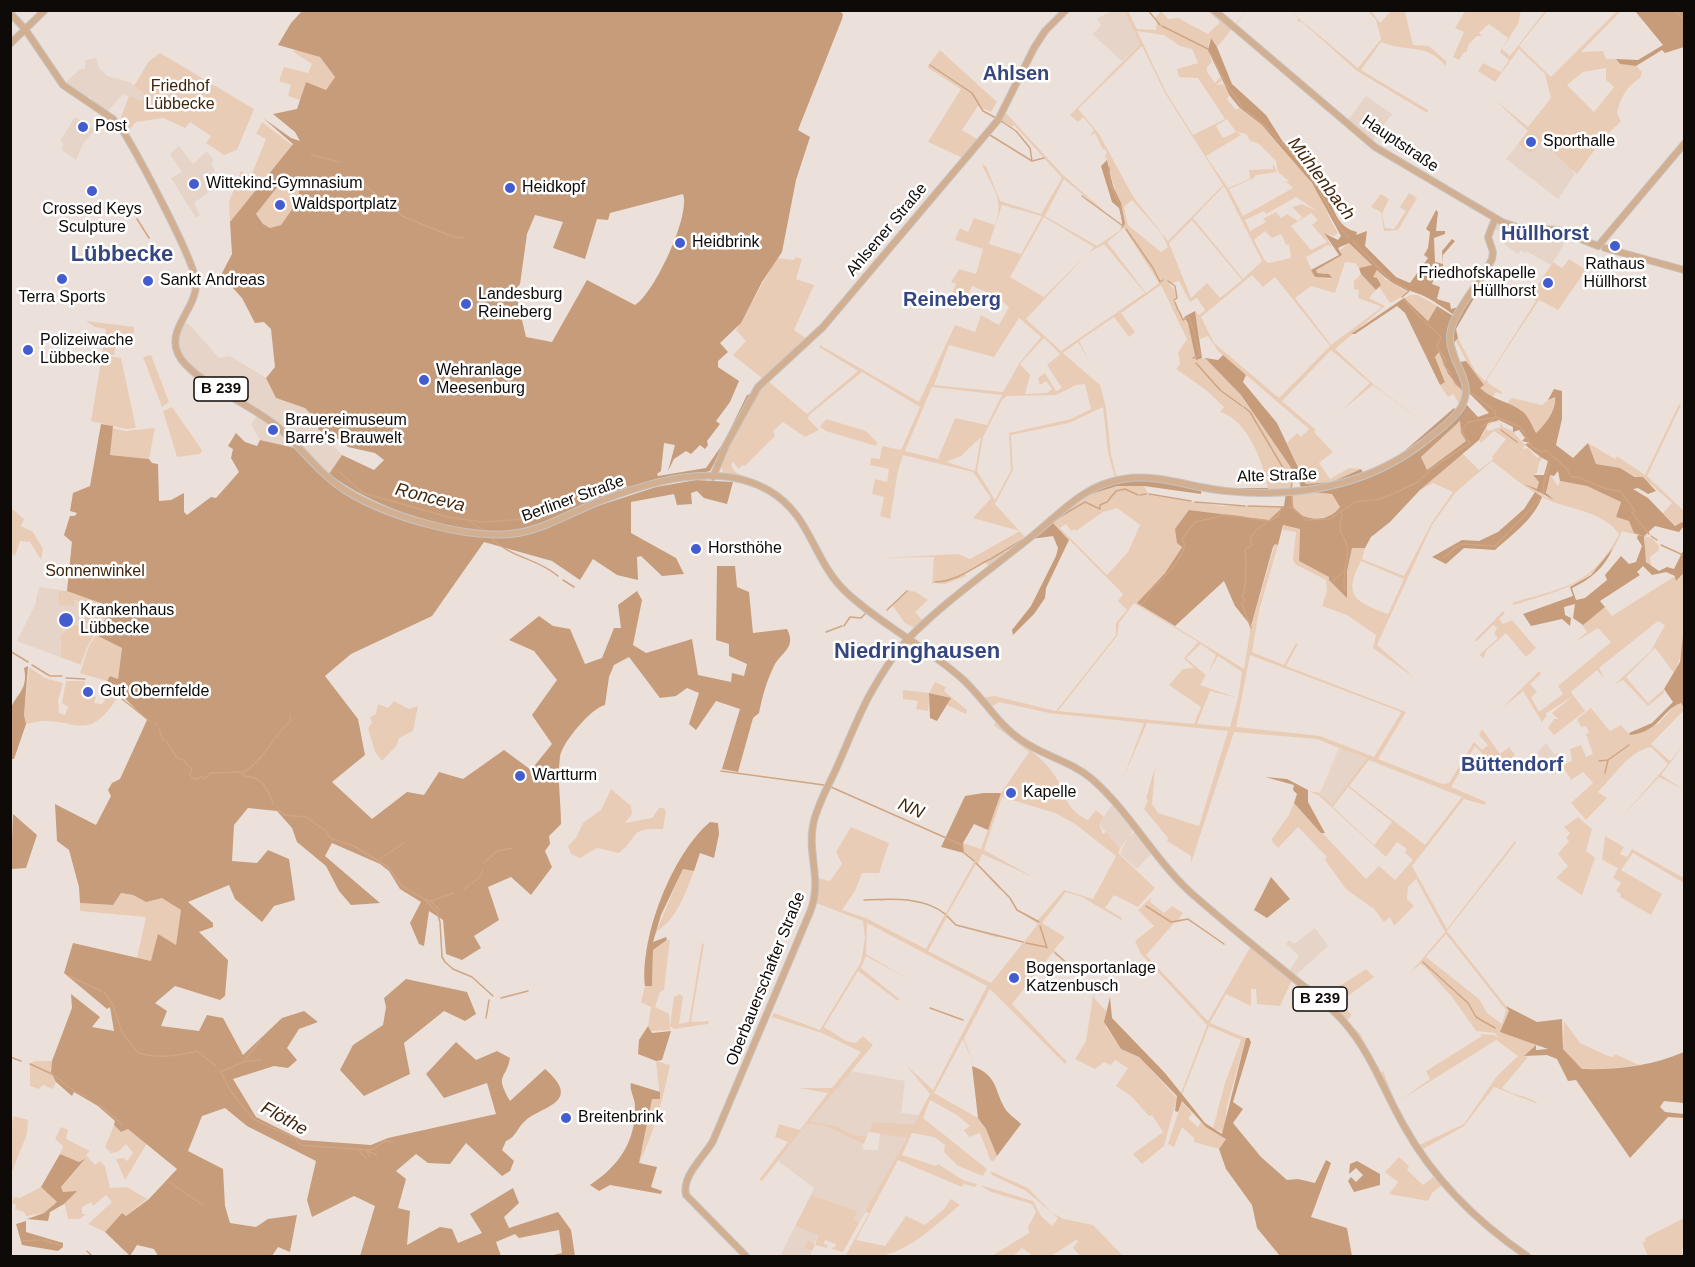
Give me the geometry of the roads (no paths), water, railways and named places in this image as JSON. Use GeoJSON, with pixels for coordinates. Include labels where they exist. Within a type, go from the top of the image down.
{"type":"FeatureCollection","features":[{"type":"Feature","properties":{"kind":"main road"},"geometry":{"type":"LineString","coordinates":[[10,44],[45,10]]}},
{"type":"Feature","properties":{"kind":"main road","name":"Ahlsener Straße"},"geometry":{"type":"LineString","coordinates":[[714,476],[717,465],[758,387],[823,327],[998,120],[1034,48],[1045,32],[1066,10]]}},
{"type":"Feature","properties":{"kind":"main road","name":"Hauptstraße"},"geometry":{"type":"LineString","coordinates":[[1214,10],[1375,147],[1497,220],[1514,226],[1557,230],[1684,270]]}},
{"type":"Feature","properties":{"kind":"main road","name":"Berliner Straße"},"geometry":{"type":"LineString","coordinates":[[12,15],[67,89],[113,119],[123,131],[178,237],[194,270],[196,286],[191,306],[176,331],[175,345],[180,356],[199,375],[274,423],[327,477],[360,498],[432,523],[474,532],[506,534],[534,529],[602,501],[684,479]]}},
{"type":"Feature","properties":{"kind":"main road"},"geometry":{"type":"LineString","coordinates":[[1602,246],[1684,144]]}},
{"type":"Feature","properties":{"kind":"main road","name":"Alte Straße"},"geometry":{"type":"LineString","coordinates":[[912,638],[994,565],[1035,534],[1064,506],[1105,484],[1126,478],[1148,477],[1228,491],[1324,489],[1366,476],[1408,454],[1456,414],[1464,402],[1467,387],[1453,354],[1451,327],[1492,259],[1492,248],[1488,237],[1497,220]]}},
{"type":"Feature","properties":{"kind":"main road"},"geometry":{"type":"LineString","coordinates":[[705,476],[717,465]]}},
{"type":"Feature","properties":{"kind":"main road","name":"B 239"},"geometry":{"type":"LineString","coordinates":[[717,465],[721,473],[772,492],[793,509],[803,522],[828,570],[842,588],[912,638],[918,646],[969,685],[998,719],[1019,739],[1075,767],[1096,783],[1185,888],[1332,1009],[1359,1040],[1406,1129],[1435,1174],[1488,1228],[1527,1257]]}},
{"type":"Feature","properties":{"kind":"main road","name":"B 239"},"geometry":{"type":"LineString","coordinates":[[684,479],[705,476],[735,478]]}},
{"type":"Feature","properties":{"kind":"main road","name":"B 239"},"geometry":{"type":"LineString","coordinates":[[684,479],[714,476],[760,488],[803,522]]}},
{"type":"Feature","properties":{"kind":"main road","name":"Oberbauerschafter Straße"},"geometry":{"type":"LineString","coordinates":[[746,1257],[686,1195],[686,1187],[697,1163],[713,1141],[815,899],[817,887],[812,832],[815,817],[862,710],[895,658],[912,638]]}},
{"type":"Feature","properties":{"kind":"waterway","name":"Mühlenbach"},"geometry":{"type":"LineString","coordinates":[[1148,10],[1160,25]]}},
{"type":"Feature","properties":{"kind":"waterway"},"geometry":{"type":"LineString","coordinates":[[1674,10],[1684,19]]}},
{"type":"Feature","properties":{"kind":"waterway","name":"Mühlenbach"},"geometry":{"type":"LineString","coordinates":[[1162,26],[1208,49],[1226,84],[1243,108]]}},
{"type":"Feature","properties":{"kind":"waterway"},"geometry":{"type":"LineString","coordinates":[[930,65],[972,93],[983,111],[996,118]]}},
{"type":"Feature","properties":{"kind":"waterway","name":"Mühlenbach"},"geometry":{"type":"LineString","coordinates":[[1246,111],[1275,137],[1305,170],[1349,238]]}},
{"type":"Feature","properties":{"kind":"waterway"},"geometry":{"type":"LineString","coordinates":[[1001,121],[1016,131],[1030,148],[1032,161],[1044,158]]}},
{"type":"Feature","properties":{"kind":"waterway"},"geometry":{"type":"LineString","coordinates":[[990,135],[1032,161]]}},
{"type":"Feature","properties":{"kind":"waterway"},"geometry":{"type":"LineString","coordinates":[[311,155],[339,162]]}},
{"type":"Feature","properties":{"kind":"waterway"},"geometry":{"type":"LineString","coordinates":[[1109,167],[1110,183],[1119,203]]}},
{"type":"Feature","properties":{"kind":"waterway"},"geometry":{"type":"LineString","coordinates":[[363,184],[404,217],[454,237],[463,238]]}},
{"type":"Feature","properties":{"kind":"waterway"},"geometry":{"type":"LineString","coordinates":[[1082,196],[1123,226]]}},
{"type":"Feature","properties":{"kind":"waterway"},"geometry":{"type":"LineString","coordinates":[[1120,205],[1123,225]]}},
{"type":"Feature","properties":{"kind":"waterway","name":"Ronceva"},"geometry":{"type":"LineString","coordinates":[[137,219],[149,238]]}},
{"type":"Feature","properties":{"kind":"waterway"},"geometry":{"type":"LineString","coordinates":[[1126,229],[1160,282],[1163,280]]}},
{"type":"Feature","properties":{"kind":"waterway","name":"Mühlenbach"},"geometry":{"type":"LineString","coordinates":[[1353,241],[1391,281],[1409,291],[1402,297]]}},
{"type":"Feature","properties":{"kind":"waterway"},"geometry":{"type":"LineString","coordinates":[[1168,281],[1175,286],[1177,298],[1174,300]]}},
{"type":"Feature","properties":{"kind":"waterway","name":"Mühlenbach"},"geometry":{"type":"LineString","coordinates":[[1404,299],[1441,337],[1437,346],[1446,361],[1444,364],[1456,384],[1464,391]]}},
{"type":"Feature","properties":{"kind":"waterway"},"geometry":{"type":"LineString","coordinates":[[1175,302],[1178,310]]}},
{"type":"Feature","properties":{"kind":"waterway"},"geometry":{"type":"LineString","coordinates":[[1179,311],[1183,320],[1189,317],[1195,335]]}},
{"type":"Feature","properties":{"kind":"waterway"},"geometry":{"type":"LineString","coordinates":[[1193,358],[1200,355],[1195,338]]}},
{"type":"Feature","properties":{"kind":"waterway"},"geometry":{"type":"LineString","coordinates":[[1196,363],[1220,390],[1242,406]]}},
{"type":"Feature","properties":{"kind":"waterway","name":"Mühlenbach"},"geometry":{"type":"LineString","coordinates":[[1470,392],[1495,411],[1496,417],[1521,427],[1532,447],[1542,452],[1546,450],[1568,470],[1571,477],[1620,491],[1635,511],[1632,513],[1649,534]]}},
{"type":"Feature","properties":{"kind":"waterway"},"geometry":{"type":"LineString","coordinates":[[1244,407],[1250,412],[1292,483],[1291,488]]}},
{"type":"Feature","properties":{"kind":"waterway"},"geometry":{"type":"LineString","coordinates":[[1287,507],[1293,508],[1306,520],[1330,519],[1355,502],[1379,499],[1395,493],[1418,482],[1432,468],[1470,443],[1462,429],[1469,422],[1496,417]]}},
{"type":"Feature","properties":{"kind":"waterway"},"geometry":{"type":"LineString","coordinates":[[1481,427],[1495,418]]}},
{"type":"Feature","properties":{"kind":"waterway"},"geometry":{"type":"LineString","coordinates":[[1501,430],[1517,442]]}},
{"type":"Feature","properties":{"kind":"waterway"},"geometry":{"type":"LineString","coordinates":[[1544,494],[1543,485],[1550,464]]}},
{"type":"Feature","properties":{"kind":"waterway","name":"Ronceva"},"geometry":{"type":"LineString","coordinates":[[338,471],[363,493],[448,517],[481,522],[526,519]]}},
{"type":"Feature","properties":{"kind":"waterway"},"geometry":{"type":"LineString","coordinates":[[1056,519],[1085,502],[1100,509],[1100,505],[1107,502],[1116,491],[1125,489],[1138,495]]}},
{"type":"Feature","properties":{"kind":"waterway"},"geometry":{"type":"LineString","coordinates":[[1140,495],[1146,494]]}},
{"type":"Feature","properties":{"kind":"waterway"},"geometry":{"type":"LineString","coordinates":[[1149,494],[1191,501]]}},
{"type":"Feature","properties":{"kind":"waterway"},"geometry":{"type":"LineString","coordinates":[[1292,494],[1292,507]]}},
{"type":"Feature","properties":{"kind":"waterway"},"geometry":{"type":"LineString","coordinates":[[1443,558],[1463,544],[1495,546],[1541,498]]}},
{"type":"Feature","properties":{"kind":"waterway"},"geometry":{"type":"LineString","coordinates":[[1195,502],[1245,506]]}},
{"type":"Feature","properties":{"kind":"waterway"},"geometry":{"type":"LineString","coordinates":[[1248,506],[1283,507]]}},
{"type":"Feature","properties":{"kind":"waterway"},"geometry":{"type":"LineString","coordinates":[[1246,518],[1269,521],[1278,516],[1282,507]]}},
{"type":"Feature","properties":{"kind":"waterway"},"geometry":{"type":"LineString","coordinates":[[1342,510],[1340,531],[1344,538]]}},
{"type":"Feature","properties":{"kind":"waterway"},"geometry":{"type":"LineString","coordinates":[[1184,543],[1182,539],[1195,522],[1226,515],[1243,517]]}},
{"type":"Feature","properties":{"kind":"waterway"},"geometry":{"type":"LineString","coordinates":[[469,521],[484,531]]}},
{"type":"Feature","properties":{"kind":"waterway"},"geometry":{"type":"LineString","coordinates":[[1251,628],[1242,604],[1245,600],[1242,596],[1246,567],[1245,550],[1252,545],[1250,538],[1256,530],[1269,521]]}},
{"type":"Feature","properties":{"kind":"waterway","name":"Mühlenbach"},"geometry":{"type":"LineString","coordinates":[[1651,536],[1657,540]]}},
{"type":"Feature","properties":{"kind":"waterway"},"geometry":{"type":"LineString","coordinates":[[490,537],[507,550],[541,565],[558,576]]}},
{"type":"Feature","properties":{"kind":"waterway"},"geometry":{"type":"LineString","coordinates":[[1345,539],[1347,551],[1345,590]]}},
{"type":"Feature","properties":{"kind":"waterway"},"geometry":{"type":"LineString","coordinates":[[989,560],[1022,540]]}},
{"type":"Feature","properties":{"kind":"waterway"},"geometry":{"type":"LineString","coordinates":[[1141,604],[1176,563],[1185,544]]}},
{"type":"Feature","properties":{"kind":"waterway","name":"Mühlenbach"},"geometry":{"type":"LineString","coordinates":[[1661,545],[1683,555]]}},
{"type":"Feature","properties":{"kind":"waterway"},"geometry":{"type":"LineString","coordinates":[[935,582],[956,577],[988,560]]}},
{"type":"Feature","properties":{"kind":"waterway"},"geometry":{"type":"LineString","coordinates":[[1333,581],[1343,572]]}},
{"type":"Feature","properties":{"kind":"waterway"},"geometry":{"type":"LineString","coordinates":[[563,580],[574,587]]}},
{"type":"Feature","properties":{"kind":"waterway"},"geometry":{"type":"LineString","coordinates":[[887,610],[907,591]]}},
{"type":"Feature","properties":{"kind":"waterway"},"geometry":{"type":"LineString","coordinates":[[844,626],[850,617],[861,618],[865,614]]}},
{"type":"Feature","properties":{"kind":"waterway"},"geometry":{"type":"LineString","coordinates":[[826,632],[842,626]]}},
{"type":"Feature","properties":{"kind":"waterway"},"geometry":{"type":"LineString","coordinates":[[10,651],[28,662]]}},
{"type":"Feature","properties":{"kind":"waterway"},"geometry":{"type":"LineString","coordinates":[[32,665],[50,676],[62,676]]}},
{"type":"Feature","properties":{"kind":"waterway"},"geometry":{"type":"LineString","coordinates":[[66,678],[85,679]]}},
{"type":"Feature","properties":{"kind":"waterway"},"geometry":{"type":"LineString","coordinates":[[106,685],[120,695]]}},
{"type":"Feature","properties":{"kind":"waterway"},"geometry":{"type":"LineString","coordinates":[[122,699],[151,722]]}},
{"type":"Feature","properties":{"kind":"waterway"},"geometry":{"type":"LineString","coordinates":[[242,773],[262,756],[291,721],[290,717]]}},
{"type":"Feature","properties":{"kind":"waterway"},"geometry":{"type":"LineString","coordinates":[[159,729],[163,740],[177,758],[182,759],[192,769],[190,774],[192,778],[197,779],[201,776],[205,779],[210,773],[240,772],[263,784],[273,804]]}},
{"type":"Feature","properties":{"kind":"waterway"},"geometry":{"type":"LineString","coordinates":[[1599,761],[1608,760],[1629,745]]}},
{"type":"Feature","properties":{"kind":"waterway"},"geometry":{"type":"LineString","coordinates":[[1605,773],[1608,760]]}},
{"type":"Feature","properties":{"kind":"waterway","name":"NN"},"geometry":{"type":"LineString","coordinates":[[721,771],[824,785]]}},
{"type":"Feature","properties":{"kind":"waterway","name":"NN"},"geometry":{"type":"LineString","coordinates":[[831,787],[962,845],[963,852],[974,861]]}},
{"type":"Feature","properties":{"kind":"waterway"},"geometry":{"type":"LineString","coordinates":[[278,810],[285,815],[306,817],[326,831],[330,838],[354,846],[388,867],[402,886],[424,899],[437,912],[440,922],[442,957],[445,962],[453,969],[472,977],[493,996]]}},
{"type":"Feature","properties":{"kind":"waterway"},"geometry":{"type":"LineString","coordinates":[[380,859],[404,843]]}},
{"type":"Feature","properties":{"kind":"waterway"},"geometry":{"type":"LineString","coordinates":[[484,863],[497,851],[513,848]]}},
{"type":"Feature","properties":{"kind":"waterway","name":"NN"},"geometry":{"type":"LineString","coordinates":[[976,863],[1010,898],[1017,910],[1039,922]]}},
{"type":"Feature","properties":{"kind":"waterway"},"geometry":{"type":"LineString","coordinates":[[464,889],[479,878],[483,870]]}},
{"type":"Feature","properties":{"kind":"waterway"},"geometry":{"type":"LineString","coordinates":[[431,901],[454,893]]}},
{"type":"Feature","properties":{"kind":"waterway"},"geometry":{"type":"LineString","coordinates":[[425,899],[431,901],[440,911]]}},
{"type":"Feature","properties":{"kind":"waterway","name":"NN"},"geometry":{"type":"LineString","coordinates":[[864,900],[917,901],[937,908],[945,914]]}},
{"type":"Feature","properties":{"kind":"waterway"},"geometry":{"type":"LineString","coordinates":[[1146,906],[1171,922],[1188,919],[1224,944]]}},
{"type":"Feature","properties":{"kind":"waterway","name":"NN"},"geometry":{"type":"LineString","coordinates":[[947,916],[956,925],[1023,942]]}},
{"type":"Feature","properties":{"kind":"waterway","name":"NN"},"geometry":{"type":"LineString","coordinates":[[1040,926],[1047,948]]}},
{"type":"Feature","properties":{"kind":"waterway","name":"NN"},"geometry":{"type":"LineString","coordinates":[[1026,943],[1046,947]]}},
{"type":"Feature","properties":{"kind":"waterway"},"geometry":{"type":"LineString","coordinates":[[1055,953],[1076,971]]}},
{"type":"Feature","properties":{"kind":"waterway"},"geometry":{"type":"LineString","coordinates":[[1423,962],[1468,1003],[1476,1017],[1495,1028]]}},
{"type":"Feature","properties":{"kind":"waterway","name":"Flöthe"},"geometry":{"type":"LineString","coordinates":[[69,976],[101,991]]}},
{"type":"Feature","properties":{"kind":"waterway"},"geometry":{"type":"LineString","coordinates":[[501,998],[528,991]]}},
{"type":"Feature","properties":{"kind":"waterway","name":"Flöthe"},"geometry":{"type":"LineString","coordinates":[[104,992],[113,1005],[122,1032],[138,1053],[168,1056],[197,1051],[216,1066]]}},
{"type":"Feature","properties":{"kind":"waterway"},"geometry":{"type":"LineString","coordinates":[[486,1018],[489,1000]]}},
{"type":"Feature","properties":{"kind":"waterway"},"geometry":{"type":"LineString","coordinates":[[930,1008],[963,1020]]}},
{"type":"Feature","properties":{"kind":"waterway"},"geometry":{"type":"LineString","coordinates":[[244,1061],[260,1041]]}},
{"type":"Feature","properties":{"kind":"waterway"},"geometry":{"type":"LineString","coordinates":[[10,1057],[21,1061]]}},
{"type":"Feature","properties":{"kind":"waterway"},"geometry":{"type":"LineString","coordinates":[[222,1071],[243,1062],[261,1060]]}},
{"type":"Feature","properties":{"kind":"waterway"},"geometry":{"type":"LineString","coordinates":[[30,1064],[52,1074],[77,1093],[86,1096]]}},
{"type":"Feature","properties":{"kind":"waterway","name":"Flöthe"},"geometry":{"type":"LineString","coordinates":[[220,1070],[230,1090],[253,1119],[295,1138],[301,1145],[367,1150],[374,1149],[385,1141],[393,1142]]}},
{"type":"Feature","properties":{"kind":"waterway"},"geometry":{"type":"LineString","coordinates":[[100,1105],[122,1124]]}},
{"type":"Feature","properties":{"kind":"waterway","name":"Flöthe"},"geometry":{"type":"LineString","coordinates":[[366,1150],[370,1157]]}},
{"type":"Feature","properties":{"kind":"waterway","name":"Flöthe"},"geometry":{"type":"LineString","coordinates":[[367,1151],[377,1155]]}},
{"type":"Feature","properties":{"kind":"waterway"},"geometry":{"type":"LineString","coordinates":[[360,1152],[366,1158]]}},
{"type":"Feature","properties":{"kind":"waterway"},"geometry":{"type":"LineString","coordinates":[[169,1182],[203,1205]]}},
{"type":"Feature","properties":{"kind":"waterway"},"geometry":{"type":"LineString","coordinates":[[22,1241],[39,1240]]}},
{"type":"Feature","properties":{"kind":"waterway"},"geometry":{"type":"LineString","coordinates":[[42,1240],[62,1246]]}},
{"type":"Feature","properties":{"kind":"waterway"},"geometry":{"type":"LineString","coordinates":[[87,1251],[92,1256]]}},
{"type":"Feature","properties":{"kind":"place","name":"Post"},"geometry":{"type":"Point","coordinates":[83,127]}},
{"type":"Feature","properties":{"kind":"place","name":"Sporthalle"},"geometry":{"type":"Point","coordinates":[1531,142]}},
{"type":"Feature","properties":{"kind":"place","name":"Wittekind-Gymnasium"},"geometry":{"type":"Point","coordinates":[194,184]}},
{"type":"Feature","properties":{"kind":"place","name":"Heidkopf"},"geometry":{"type":"Point","coordinates":[510,188]}},
{"type":"Feature","properties":{"kind":"place","name":"Crossed Keys Sculpture"},"geometry":{"type":"Point","coordinates":[92,191]}},
{"type":"Feature","properties":{"kind":"place","name":"Waldsportplatz"},"geometry":{"type":"Point","coordinates":[280,205]}},
{"type":"Feature","properties":{"kind":"place","name":"Heidbrink"},"geometry":{"type":"Point","coordinates":[680,243]}},
{"type":"Feature","properties":{"kind":"place","name":"Rathaus Hüllhorst"},"geometry":{"type":"Point","coordinates":[1615,246]}},
{"type":"Feature","properties":{"kind":"place","name":"Terra Sports"},"geometry":{"type":"Point","coordinates":[62,279]}},
{"type":"Feature","properties":{"kind":"place","name":"Sankt Andreas"},"geometry":{"type":"Point","coordinates":[148,281]}},
{"type":"Feature","properties":{"kind":"place","name":"Friedhofskapelle Hüllhorst"},"geometry":{"type":"Point","coordinates":[1548,283]}},
{"type":"Feature","properties":{"kind":"place","name":"Landesburg Reineberg"},"geometry":{"type":"Point","coordinates":[466,304]}},
{"type":"Feature","properties":{"kind":"place","name":"Polizeiwache Lübbecke"},"geometry":{"type":"Point","coordinates":[28,350]}},
{"type":"Feature","properties":{"kind":"place","name":"Wehranlage Meesenburg"},"geometry":{"type":"Point","coordinates":[424,380]}},
{"type":"Feature","properties":{"kind":"place","name":"Brauereimuseum Barre's Brauwelt"},"geometry":{"type":"Point","coordinates":[273,430]}},
{"type":"Feature","properties":{"kind":"place","name":"Horsthöhe"},"geometry":{"type":"Point","coordinates":[696,549]}},
{"type":"Feature","properties":{"kind":"place","name":"Krankenhaus Lübbecke"},"geometry":{"type":"Point","coordinates":[66,620]}},
{"type":"Feature","properties":{"kind":"place","name":"Gut Obernfelde"},"geometry":{"type":"Point","coordinates":[88,692]}},
{"type":"Feature","properties":{"kind":"place","name":"Wartturm"},"geometry":{"type":"Point","coordinates":[520,776]}},
{"type":"Feature","properties":{"kind":"place","name":"Kapelle"},"geometry":{"type":"Point","coordinates":[1011,793]}},
{"type":"Feature","properties":{"kind":"place","name":"Bogensportanlage Katzenbusch"},"geometry":{"type":"Point","coordinates":[1014,978]}},
{"type":"Feature","properties":{"kind":"place","name":"Breitenbrink"},"geometry":{"type":"Point","coordinates":[566,1118]}},
{"type":"Feature","properties":{"kind":"district","name":"Ahlsen"},"geometry":{"type":"Point","coordinates":[1016,74]}},
{"type":"Feature","properties":{"kind":"district","name":"Hüllhorst"},"geometry":{"type":"Point","coordinates":[1545,234]}},
{"type":"Feature","properties":{"kind":"district","name":"Lübbecke"},"geometry":{"type":"Point","coordinates":[122,255]}},
{"type":"Feature","properties":{"kind":"district","name":"Reineberg"},"geometry":{"type":"Point","coordinates":[952,300]}},
{"type":"Feature","properties":{"kind":"district","name":"Niedringhausen"},"geometry":{"type":"Point","coordinates":[917,652]}},
{"type":"Feature","properties":{"kind":"district","name":"Büttendorf"},"geometry":{"type":"Point","coordinates":[1512,765]}},
{"type":"Feature","properties":{"kind":"park label","name":"Friedhof Lübbecke"},"geometry":{"type":"Point","coordinates":[180,96]}},
{"type":"Feature","properties":{"kind":"park label","name":"Sonnenwinkel"},"geometry":{"type":"Point","coordinates":[95,572]}}]}
